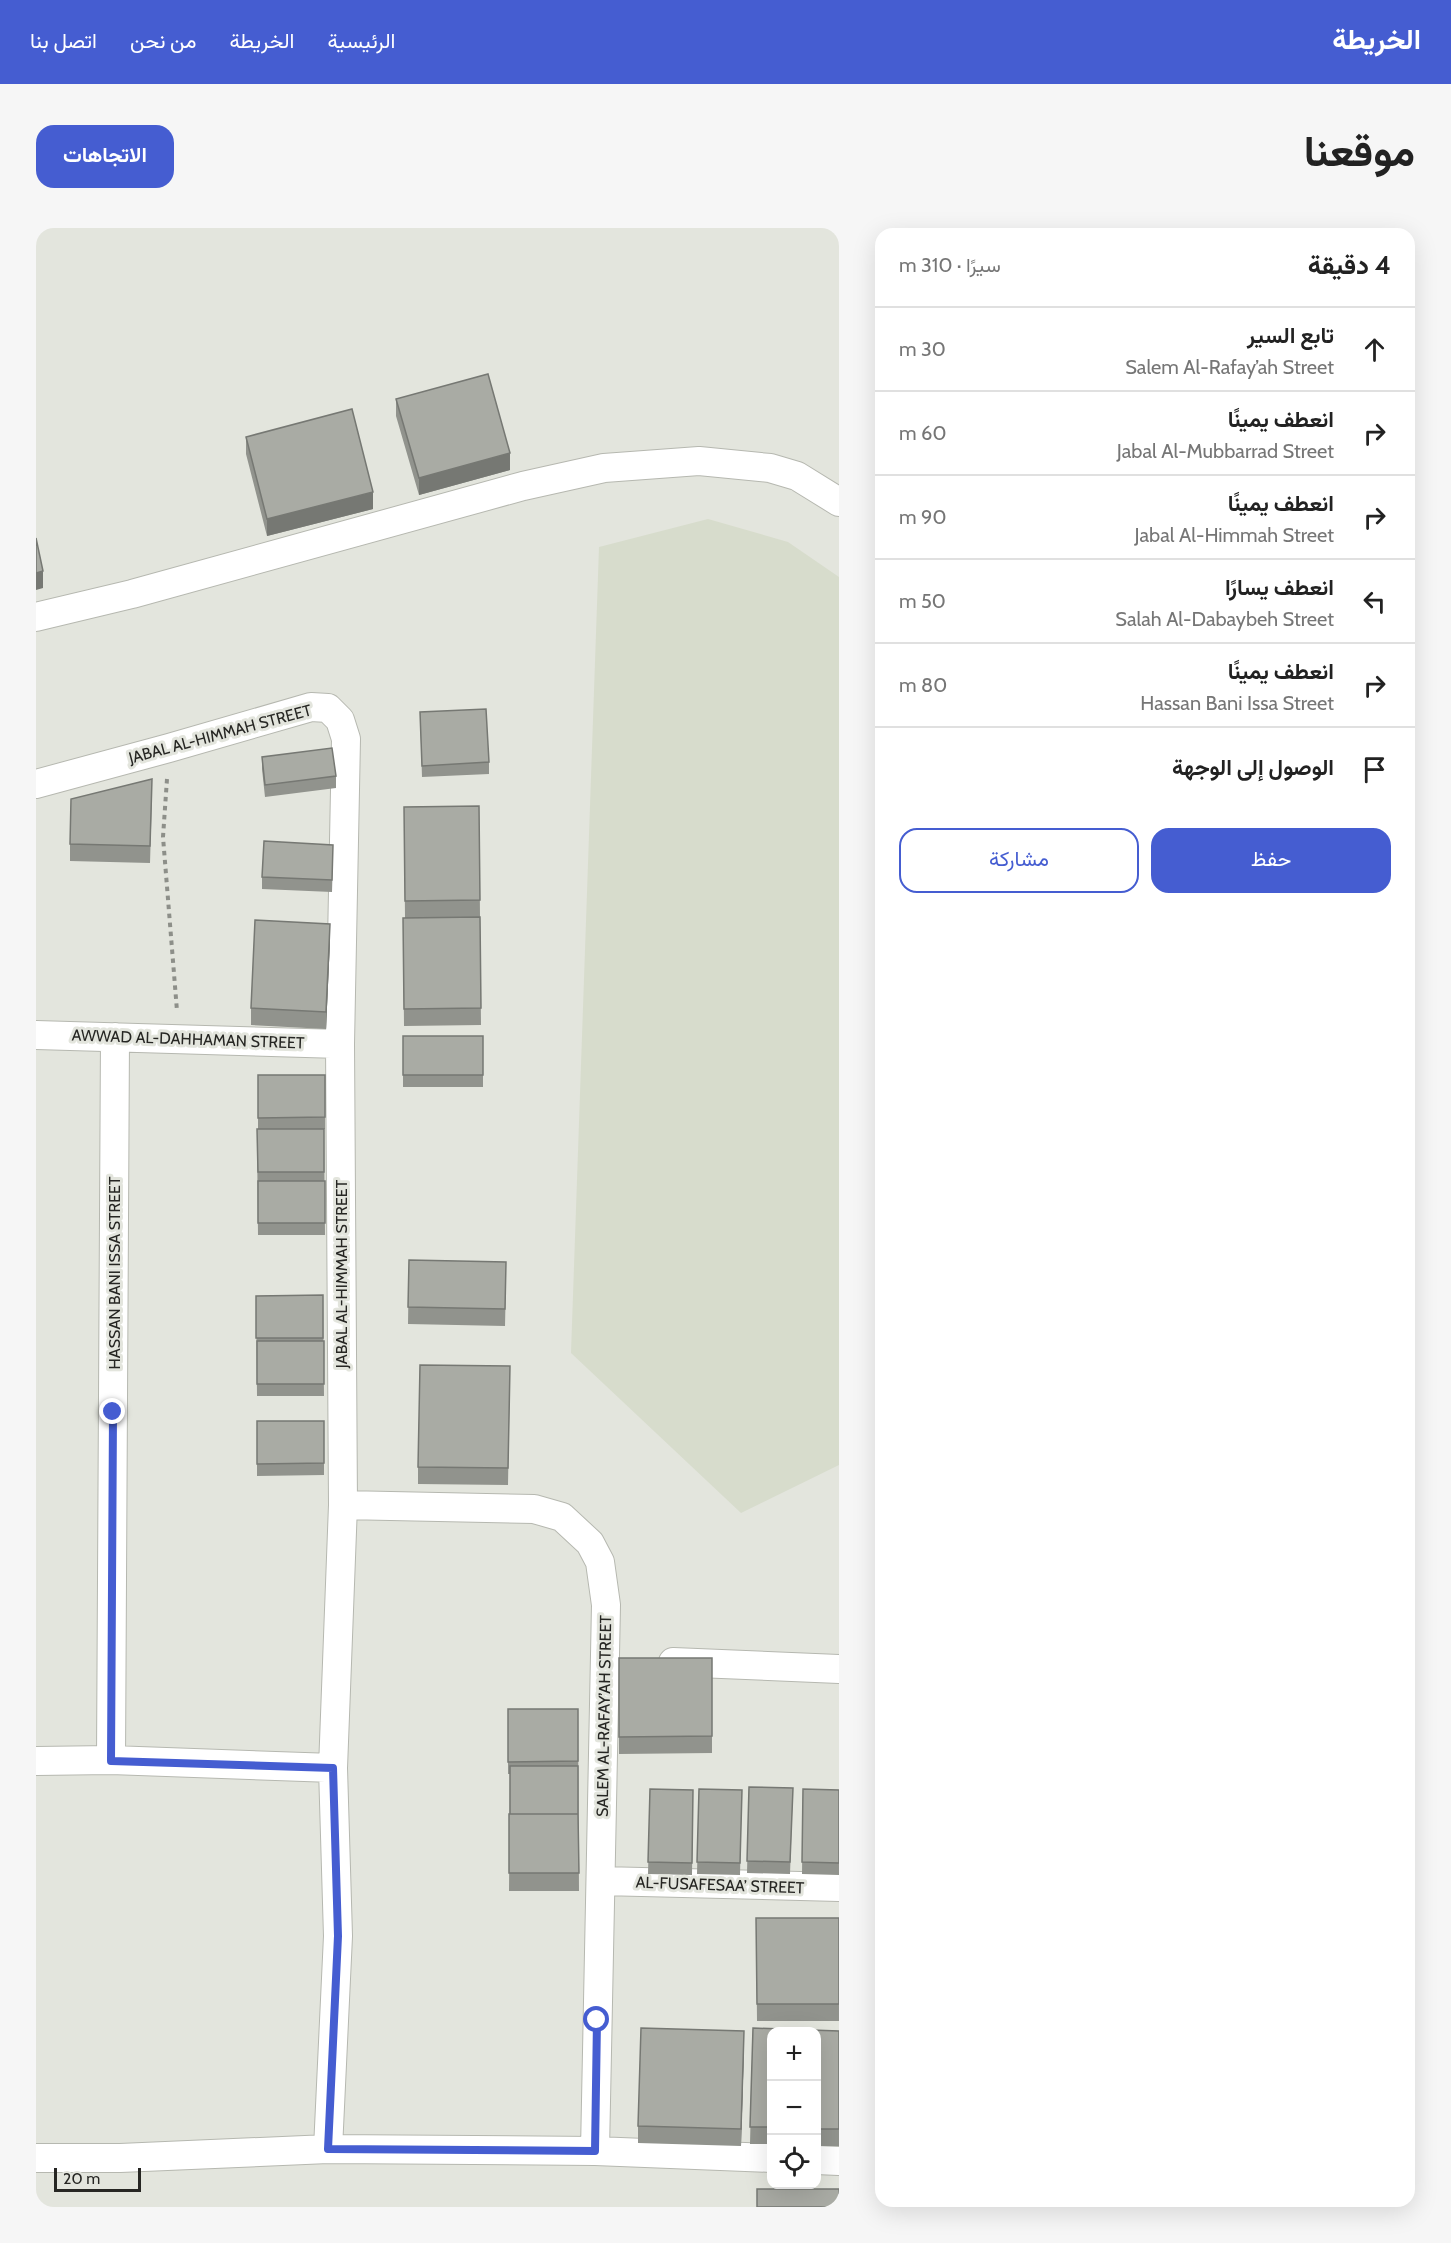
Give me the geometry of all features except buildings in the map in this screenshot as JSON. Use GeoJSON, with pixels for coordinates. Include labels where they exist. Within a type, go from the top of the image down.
{"type":"FeatureCollection","features":[{"type":"Feature","properties":{"kind":"street"},"geometry":{"type":"LineString","coordinates":[[36,617],[132,594],[523,486],[603,468],[699,461],[770,468],[797,476],[839,502]]}},
{"type":"Feature","properties":{"kind":"street","name":"JABAL AL-HIMMAH STREET"},"geometry":{"type":"LineString","coordinates":[[36,784],[311,707],[328,708],[340,720],[346,739],[340,1044],[343,1505],[333,1768],[338,1936],[328,2149]]}},
{"type":"Feature","properties":{"kind":"street","name":"AWWAD AL-DAHHAMAN STREET"},"geometry":{"type":"LineString","coordinates":[[36,1035],[340,1044]]}},
{"type":"Feature","properties":{"kind":"street","name":"HASSAN BANI ISSA STREET"},"geometry":{"type":"LineString","coordinates":[[111,1761],[115,1037]]}},
{"type":"Feature","properties":{"kind":"street","name":"SALEM AL-RAFAY’AH STREET"},"geometry":{"type":"LineString","coordinates":[[343,1505],[534,1509],[561,1517],[590,1544],[600,1562],[606,1605],[628,1660],[602,1881],[595,2151]]}},
{"type":"Feature","properties":{"kind":"street"},"geometry":{"type":"LineString","coordinates":[[628,1660],[839,1669]]}},
{"type":"Feature","properties":{"kind":"street"},"geometry":{"type":"LineString","coordinates":[[36,1761],[333,1768]]}},
{"type":"Feature","properties":{"kind":"street","name":"AL-FUSAFESAA’ STREET"},"geometry":{"type":"LineString","coordinates":[[602,1881],[839,1887]]}},
{"type":"Feature","properties":{"kind":"street"},"geometry":{"type":"LineString","coordinates":[[36,2158],[131,2157],[328,2149],[595,2151],[767,2158]]}},
{"type":"Feature","properties":{"kind":"street"},"geometry":{"type":"LineString","coordinates":[[821,2160],[839,2161]]}},
{"type":"Feature","properties":{"kind":"path"},"geometry":{"type":"LineString","coordinates":[[170,748],[163,837],[179,1038]]}},
{"type":"Feature","properties":{"kind":"shaded area"},"geometry":{"type":"Polygon","coordinates":[[[708,519],[788,542],[839,577],[839,1465],[741,1513],[571,1353],[599,547],[708,519]]]}},
{"type":"Feature","properties":{"kind":"route"},"geometry":{"type":"LineString","coordinates":[[113,1412],[111,1761],[333,1768],[338,1936],[328,2149],[595,2151],[597,2020]]}}]}
